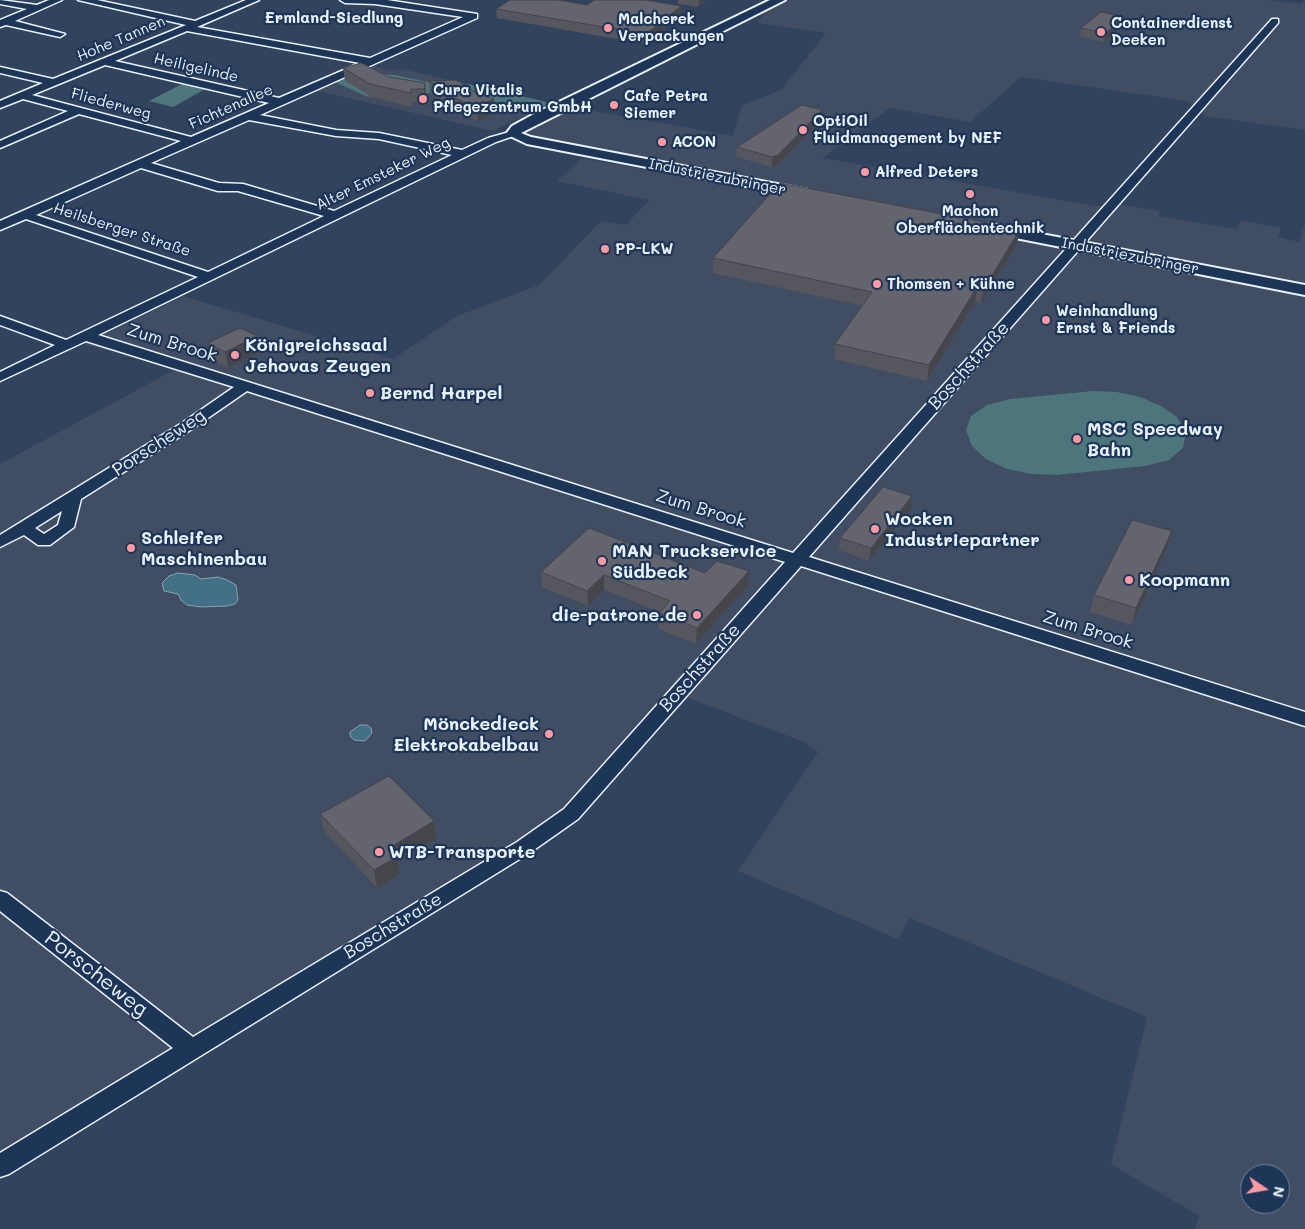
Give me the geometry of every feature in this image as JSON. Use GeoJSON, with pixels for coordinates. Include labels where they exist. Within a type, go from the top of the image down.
{"type":"FeatureCollection","features":[{"type":"Feature","properties":{"kind":"street"},"geometry":{"type":"LineString","coordinates":[[2,23],[57,0]]}},
{"type":"Feature","properties":{"kind":"street"},"geometry":{"type":"LineString","coordinates":[[83,0],[192,26],[372,62]]}},
{"type":"Feature","properties":{"kind":"street","name":"Hohe Tannen"},"geometry":{"type":"LineString","coordinates":[[0,105],[254,0]]}},
{"type":"Feature","properties":{"kind":"street","name":"Fichtenallee"},"geometry":{"type":"LineString","coordinates":[[0,226],[474,16],[375,1],[344,0]]}},
{"type":"Feature","properties":{"kind":"street","name":"Alter Emsteker Weg"},"geometry":{"type":"LineString","coordinates":[[0,377],[492,140],[513,134],[517,129],[546,114],[779,0]]}},
{"type":"Feature","properties":{"kind":"street"},"geometry":{"type":"LineString","coordinates":[[0,1],[37,8]]}},
{"type":"Feature","properties":{"kind":"street","name":"Boschstraße"},"geometry":{"type":"LineString","coordinates":[[0,1166],[524,847],[571,814],[1275,21]]}},
{"type":"Feature","properties":{"kind":"street"},"geometry":{"type":"LineString","coordinates":[[2,23],[60,34]]}},
{"type":"Feature","properties":{"kind":"street","name":"Heiligelinde"},"geometry":{"type":"LineString","coordinates":[[105,62],[280,102]]}},
{"type":"Feature","properties":{"kind":"street"},"geometry":{"type":"LineString","coordinates":[[0,70],[54,83]]}},
{"type":"Feature","properties":{"kind":"street","name":"Fliederweg"},"geometry":{"type":"LineString","coordinates":[[22,96],[193,141]]}},
{"type":"Feature","properties":{"kind":"street"},"geometry":{"type":"LineString","coordinates":[[0,145],[78,111]]}},
{"type":"Feature","properties":{"kind":"street"},"geometry":{"type":"LineString","coordinates":[[248,116],[336,133],[379,136],[463,154]]}},
{"type":"Feature","properties":{"kind":"street","name":"Industriezubringer"},"geometry":{"type":"LineString","coordinates":[[513,134],[527,140],[817,196]]}},
{"type":"Feature","properties":{"kind":"street"},"geometry":{"type":"LineString","coordinates":[[140,164],[218,187],[240,187],[334,215]]}},
{"type":"Feature","properties":{"kind":"street","name":"Heilsberger Straße"},"geometry":{"type":"LineString","coordinates":[[0,211],[22,216],[208,276]]}},
{"type":"Feature","properties":{"kind":"street","name":"Industriezubringer"},"geometry":{"type":"LineString","coordinates":[[970,226],[1305,290]]}},
{"type":"Feature","properties":{"kind":"street"},"geometry":{"type":"LineString","coordinates":[[0,320],[67,345]]}},
{"type":"Feature","properties":{"kind":"street","name":"Zum Brook"},"geometry":{"type":"LineString","coordinates":[[86,336],[1305,719]]}},
{"type":"Feature","properties":{"kind":"street","name":"Porscheweg"},"geometry":{"type":"LineString","coordinates":[[0,542],[188,426],[244,387]]}},
{"type":"Feature","properties":{"kind":"street","name":"Porscheweg"},"geometry":{"type":"LineString","coordinates":[[0,899],[191,1049]]}},
{"type":"Feature","properties":{"kind":"shaded area"},"geometry":{"type":"Polygon","coordinates":[[[785,0],[1267,0],[1300,4],[1305,0],[1305,130],[1205,116],[1188,101],[1021,77],[970,122],[890,108],[823,158],[1095,206],[1118,204],[1160,211],[1158,216],[1236,229],[1241,220],[1281,228],[1278,237],[1299,242],[1305,221],[1305,1229],[1195,1229],[1199,1216],[1111,1164],[1147,1017],[910,918],[898,939],[738,871],[818,752],[804,742],[688,698],[569,826],[380,924],[0,1152],[0,464],[176,369],[84,344],[183,296],[393,359],[457,316],[539,285],[601,221],[626,225],[649,200],[557,181],[582,158],[752,189],[760,183],[530,138],[521,133],[523,128],[568,106],[733,136],[742,105],[781,90],[826,33],[757,23],[771,6],[785,0]]]}},
{"type":"Feature","properties":{"kind":"shaded area"},"geometry":{"type":"Polygon","coordinates":[[[369,65],[389,70],[402,69],[551,103],[493,131],[313,90],[369,65]]]}},
{"type":"Feature","properties":{"kind":"shaded area"},"geometry":{"type":"Polygon","coordinates":[[[178,573],[195,575],[201,579],[218,577],[227,580],[236,585],[238,600],[235,604],[227,606],[201,607],[187,605],[178,594],[164,591],[162,583],[169,576],[178,573]]]}},
{"type":"Feature","properties":{"kind":"shaded area"},"geometry":{"type":"Polygon","coordinates":[[[360,725],[367,725],[371,728],[372,733],[365,741],[354,740],[350,736],[350,732],[360,725]]]}},
{"type":"Feature","properties":{"kind":"green space"},"geometry":{"type":"Polygon","coordinates":[[[360,71],[395,75],[460,89],[468,84],[551,103],[535,111],[511,105],[500,110],[449,94],[406,92],[398,84],[389,89],[372,80],[371,96],[368,97],[335,82],[360,71]]]}},
{"type":"Feature","properties":{"kind":"green space"},"geometry":{"type":"Polygon","coordinates":[[[184,83],[207,88],[173,107],[149,101],[184,83]]]}},
{"type":"Feature","properties":{"kind":"green space","name":"MSC Speedway Bahn"},"geometry":{"type":"Polygon","coordinates":[[[1093,391],[1117,392],[1140,397],[1161,406],[1177,417],[1186,433],[1183,448],[1169,460],[1145,466],[1057,475],[1032,474],[1007,469],[986,459],[972,446],[966,430],[971,416],[987,405],[1010,399],[1093,391]]]}},
{"type":"Feature","properties":{"kind":"building"},"geometry":{"type":"Polygon","coordinates":[[[510,0],[558,0],[587,5],[594,0],[645,0],[681,6],[646,34],[496,9],[510,0]]]}},
{"type":"Feature","properties":{"kind":"building"},"geometry":{"type":"Polygon","coordinates":[[[1101,12],[1125,17],[1106,33],[1081,28],[1101,12]]]}},
{"type":"Feature","properties":{"kind":"building"},"geometry":{"type":"Polygon","coordinates":[[[361,63],[389,77],[425,83],[424,89],[411,89],[411,93],[370,84],[343,68],[361,63]]]}},
{"type":"Feature","properties":{"kind":"building"},"geometry":{"type":"Polygon","coordinates":[[[456,80],[476,93],[494,99],[477,107],[454,98],[429,81],[456,80]]]}},
{"type":"Feature","properties":{"kind":"building"},"geometry":{"type":"Polygon","coordinates":[[[802,105],[822,110],[778,155],[772,157],[737,147],[802,105]]]}},
{"type":"Feature","properties":{"kind":"building","name":"Thomsen + Kühne"},"geometry":{"type":"Polygon","coordinates":[[[780,183],[1020,229],[984,289],[977,287],[929,365],[835,344],[872,292],[713,258],[780,183]]]}},
{"type":"Feature","properties":{"kind":"building"},"geometry":{"type":"Polygon","coordinates":[[[240,328],[257,336],[225,352],[208,343],[240,328]]]}},
{"type":"Feature","properties":{"kind":"building","name":"Wocken Industriepartner"},"geometry":{"type":"Polygon","coordinates":[[[883,487],[912,496],[871,548],[840,538],[883,487]]]}},
{"type":"Feature","properties":{"kind":"building","name":"Koopmann"},"geometry":{"type":"Polygon","coordinates":[[[1132,520],[1172,531],[1136,608],[1094,595],[1132,520]]]}},
{"type":"Feature","properties":{"kind":"building"},"geometry":{"type":"Polygon","coordinates":[[[589,528],[705,573],[717,561],[749,571],[697,628],[659,613],[670,601],[604,575],[587,591],[541,572],[589,528]]]}},
{"type":"Feature","properties":{"kind":"building","name":"WTB-Transporte"},"geometry":{"type":"Polygon","coordinates":[[[389,776],[434,821],[389,848],[397,857],[374,870],[320,814],[389,776]]]}},
{"type":"Feature","properties":{"kind":"place","name":"Malcherek Verpackungen"},"geometry":{"type":"Point","coordinates":[608,28]}},
{"type":"Feature","properties":{"kind":"place","name":"Containerdienst Deeken"},"geometry":{"type":"Point","coordinates":[1101,32]}},
{"type":"Feature","properties":{"kind":"place","name":"Cura Vitalis Pflegezentrum GmbH"},"geometry":{"type":"Point","coordinates":[423,99]}},
{"type":"Feature","properties":{"kind":"place","name":"Cafe Petra Siemer"},"geometry":{"type":"Point","coordinates":[614,105]}},
{"type":"Feature","properties":{"kind":"place","name":"OptiOil Fluidmanagement by NEF"},"geometry":{"type":"Point","coordinates":[803,130]}},
{"type":"Feature","properties":{"kind":"place","name":"ACON"},"geometry":{"type":"Point","coordinates":[662,142]}},
{"type":"Feature","properties":{"kind":"place","name":"Alfred Deters"},"geometry":{"type":"Point","coordinates":[865,172]}},
{"type":"Feature","properties":{"kind":"place","name":"Machon Oberflächentechnik"},"geometry":{"type":"Point","coordinates":[970,194]}},
{"type":"Feature","properties":{"kind":"place","name":"PP-LKW"},"geometry":{"type":"Point","coordinates":[605,249]}},
{"type":"Feature","properties":{"kind":"place","name":"Thomsen + Kühne"},"geometry":{"type":"Point","coordinates":[877,284]}},
{"type":"Feature","properties":{"kind":"place","name":"Weinhandlung Ernst & Friends"},"geometry":{"type":"Point","coordinates":[1046,320]}},
{"type":"Feature","properties":{"kind":"place","name":"Königreichssaal Jehovas Zeugen"},"geometry":{"type":"Point","coordinates":[235,355]}},
{"type":"Feature","properties":{"kind":"place","name":"Bernd Harpel"},"geometry":{"type":"Point","coordinates":[370,393]}},
{"type":"Feature","properties":{"kind":"place","name":"MSC Speedway Bahn"},"geometry":{"type":"Point","coordinates":[1077,439]}},
{"type":"Feature","properties":{"kind":"place","name":"Wocken Industriepartner"},"geometry":{"type":"Point","coordinates":[875,529]}},
{"type":"Feature","properties":{"kind":"place","name":"Schleifer Maschinenbau"},"geometry":{"type":"Point","coordinates":[131,548]}},
{"type":"Feature","properties":{"kind":"place","name":"MAN Truckservice Südbeck"},"geometry":{"type":"Point","coordinates":[602,561]}},
{"type":"Feature","properties":{"kind":"place","name":"Koopmann"},"geometry":{"type":"Point","coordinates":[1129,580]}},
{"type":"Feature","properties":{"kind":"place","name":"die-patrone.de"},"geometry":{"type":"Point","coordinates":[697,615]}},
{"type":"Feature","properties":{"kind":"place","name":"Mönckedieck Elektrokabelbau"},"geometry":{"type":"Point","coordinates":[549,734]}},
{"type":"Feature","properties":{"kind":"place","name":"WTB-Transporte"},"geometry":{"type":"Point","coordinates":[379,852]}},
{"type":"Feature","properties":{"kind":"district","name":"Ermland-Siedlung"},"geometry":{"type":"Point","coordinates":[334,18]}}]}
